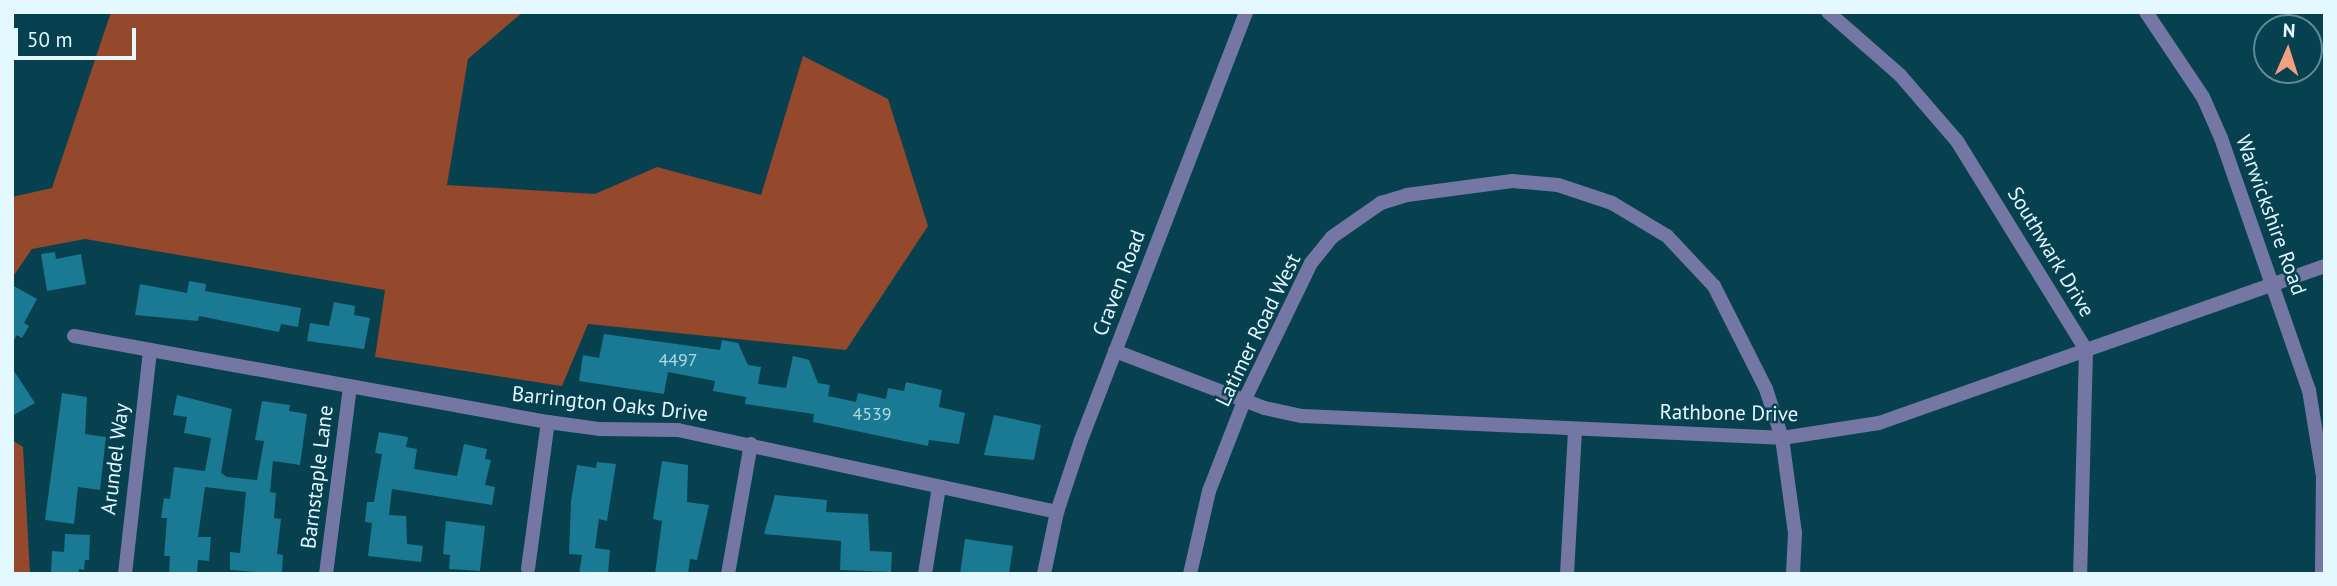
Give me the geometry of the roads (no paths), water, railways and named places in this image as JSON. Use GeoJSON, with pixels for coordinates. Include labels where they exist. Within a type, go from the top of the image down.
{"type":"FeatureCollection","features":[{"type":"Feature","properties":{"kind":"street","name":"Craven Road"},"geometry":{"type":"LineString","coordinates":[[1044,574],[1057,512],[1115,351],[1246,12]]}},
{"type":"Feature","properties":{"kind":"street","name":"Southwark Drive"},"geometry":{"type":"LineString","coordinates":[[1828,12],[1900,75],[1957,141],[2086,351],[2080,574]]}},
{"type":"Feature","properties":{"kind":"street","name":"Warwickshire Road"},"geometry":{"type":"LineString","coordinates":[[2146,12],[2203,97],[2273,284],[2309,390],[2320,444],[2322,574]]}},
{"type":"Feature","properties":{"kind":"street","name":"Latimer Road West"},"geometry":{"type":"LineString","coordinates":[[1190,574],[1209,491],[1244,401],[1311,263],[1356,217],[1407,195],[1487,182],[1537,182],[1612,202],[1646,221],[1692,259],[1742,335],[1782,438],[1795,533],[1793,574]]}},
{"type":"Feature","properties":{"kind":"street","name":"Rathbone Drive"},"geometry":{"type":"LineString","coordinates":[[1115,351],[1244,401],[1303,416],[1782,438],[1879,424],[2325,266]]}},
{"type":"Feature","properties":{"kind":"street","name":"Barrington Oaks Drive"},"geometry":{"type":"LineString","coordinates":[[74,337],[548,422],[599,429],[677,430],[1057,512]]}},
{"type":"Feature","properties":{"kind":"street","name":"Arundel Way"},"geometry":{"type":"LineString","coordinates":[[125,574],[150,351]]}},
{"type":"Feature","properties":{"kind":"street","name":"Barnstaple Lane"},"geometry":{"type":"LineString","coordinates":[[326,574],[350,387]]}},
{"type":"Feature","properties":{"kind":"street"},"geometry":{"type":"LineString","coordinates":[[528,569],[548,422]]}},
{"type":"Feature","properties":{"kind":"street"},"geometry":{"type":"LineString","coordinates":[[1567,574],[1575,430]]}},
{"type":"Feature","properties":{"kind":"street"},"geometry":{"type":"LineString","coordinates":[[728,574],[751,444]]}},
{"type":"Feature","properties":{"kind":"street"},"geometry":{"type":"LineString","coordinates":[[925,574],[939,486]]}}]}
